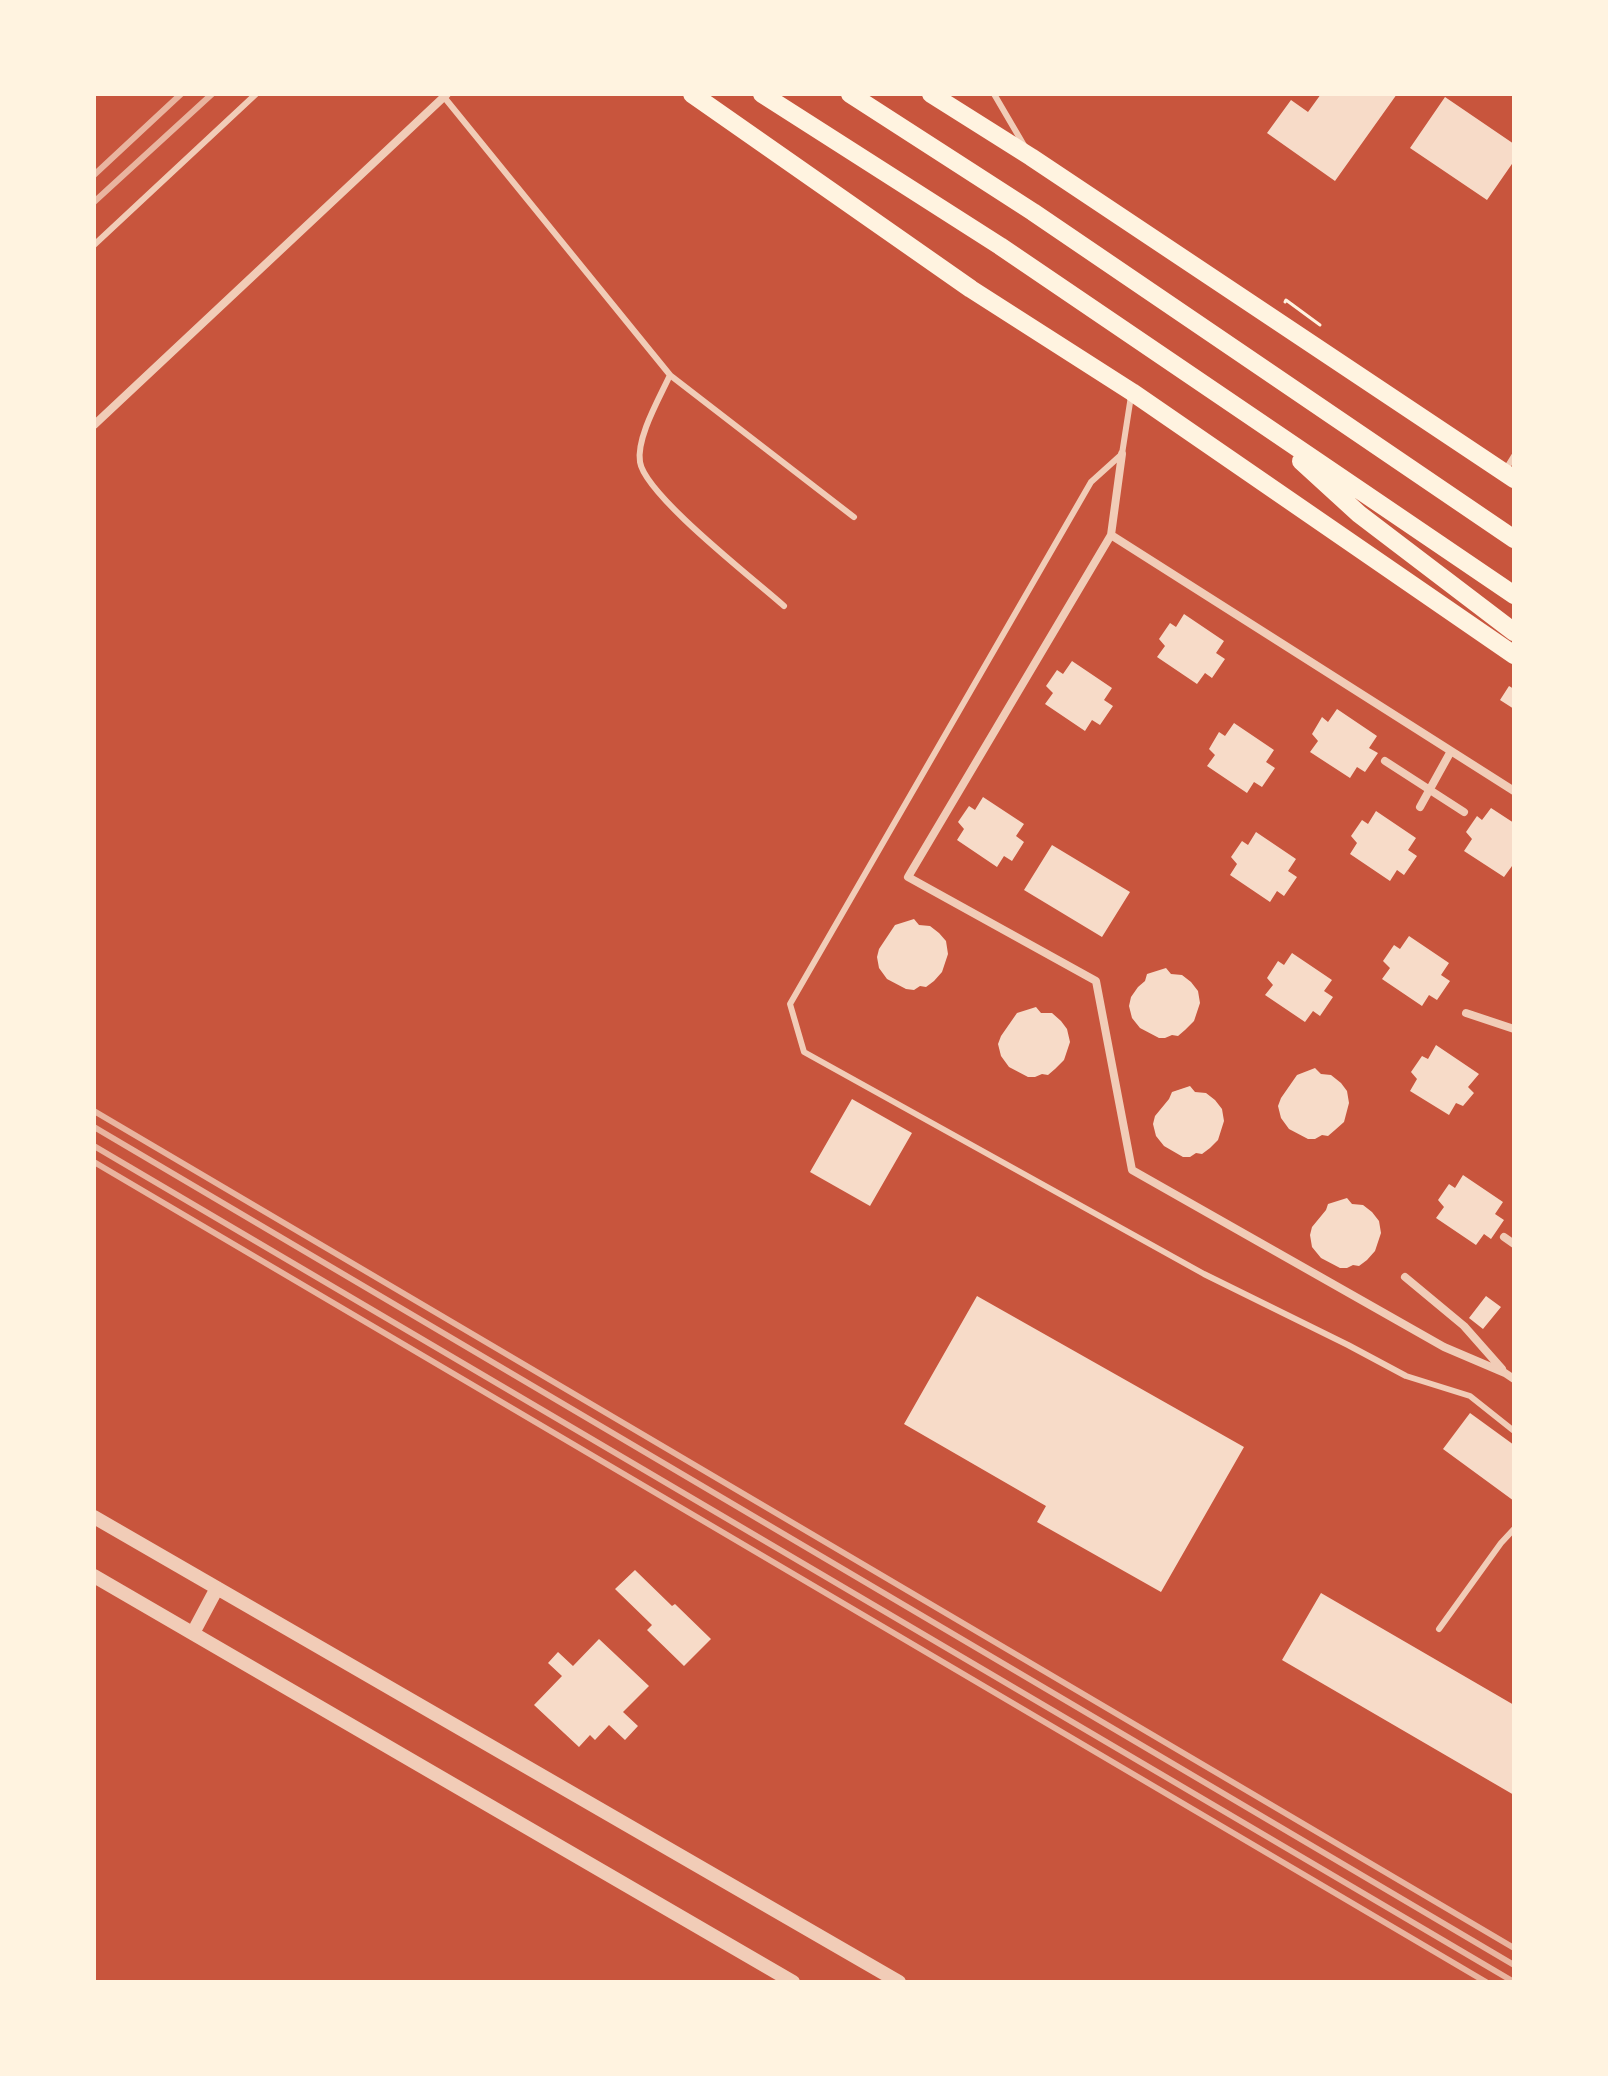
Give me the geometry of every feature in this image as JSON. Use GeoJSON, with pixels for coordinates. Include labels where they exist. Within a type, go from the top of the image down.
{"type":"FeatureCollection","features":[{"type":"Feature","properties":{"kind":"main road"},"geometry":{"type":"LineString","coordinates":[[692,94],[971,289],[1132,392],[1514,655]]}},
{"type":"Feature","properties":{"kind":"main road"},"geometry":{"type":"LineString","coordinates":[[762,94],[1000,246],[1514,595]]}},
{"type":"Feature","properties":{"kind":"main road"},"geometry":{"type":"LineString","coordinates":[[850,94],[1033,212],[1514,539]]}},
{"type":"Feature","properties":{"kind":"main road"},"geometry":{"type":"LineString","coordinates":[[931,94],[1511,469]]}},
{"type":"Feature","properties":{"kind":"main road"},"geometry":{"type":"LineString","coordinates":[[1258,421],[1359,514],[1514,632]]}},
{"type":"Feature","properties":{"kind":"street"},"geometry":{"type":"LineString","coordinates":[[94,425],[446,96]]}},
{"type":"Feature","properties":{"kind":"street"},"geometry":{"type":"LineString","coordinates":[[1122,454],[1111,535],[908,877],[1096,981],[1132,1170],[1444,1347],[1514,1379]]}},
{"type":"Feature","properties":{"kind":"street"},"geometry":{"type":"LineString","coordinates":[[1111,535],[1514,791]]}},
{"type":"Feature","properties":{"kind":"street"},"geometry":{"type":"LineString","coordinates":[[1420,807],[1451,751]]}},
{"type":"Feature","properties":{"kind":"street"},"geometry":{"type":"LineString","coordinates":[[1385,761],[1464,812]]}},
{"type":"Feature","properties":{"kind":"street"},"geometry":{"type":"LineString","coordinates":[[1466,1013],[1514,1029]]}},
{"type":"Feature","properties":{"kind":"street"},"geometry":{"type":"LineString","coordinates":[[1504,1237],[1514,1244]]}},
{"type":"Feature","properties":{"kind":"street"},"geometry":{"type":"LineString","coordinates":[[1405,1277],[1464,1326],[1505,1373]]}},
{"type":"Feature","properties":{"kind":"street"},"geometry":{"type":"LineString","coordinates":[[94,1517],[899,1982]]}},
{"type":"Feature","properties":{"kind":"street"},"geometry":{"type":"LineString","coordinates":[[94,1576],[793,1982]]}},
{"type":"Feature","properties":{"kind":"street"},"geometry":{"type":"LineString","coordinates":[[193,1633],[217,1588]]}},
{"type":"Feature","properties":{"kind":"lane"},"geometry":{"type":"LineString","coordinates":[[94,245],[256,94]]}},
{"type":"Feature","properties":{"kind":"lane"},"geometry":{"type":"LineString","coordinates":[[994,94],[1031,157]]}},
{"type":"Feature","properties":{"kind":"lane"},"geometry":{"type":"LineString","coordinates":[[446,96],[670,375],[854,517]]}},
{"type":"Feature","properties":{"kind":"lane"},"geometry":{"type":"LineString","coordinates":[[670,375],[649,418],[642,444],[639,462],[646,479],[666,503],[784,606]]}},
{"type":"Feature","properties":{"kind":"lane"},"geometry":{"type":"LineString","coordinates":[[1132,392],[1122,454],[1091,482],[790,1004],[804,1052],[1204,1274],[1406,1376],[1470,1396],[1514,1431]]}},
{"type":"Feature","properties":{"kind":"lane"},"geometry":{"type":"LineString","coordinates":[[1439,1629],[1514,1529]]}},
{"type":"Feature","properties":{"kind":"path"},"geometry":{"type":"LineString","coordinates":[[1286,300],[1320,325]]}},
{"type":"Feature","properties":{"kind":"building"},"geometry":{"type":"Polygon","coordinates":[[[1321,94],[1397,94],[1335,181],[1267,133],[1291,100],[1308,112],[1321,94]]]}},
{"type":"Feature","properties":{"kind":"building"},"geometry":{"type":"Polygon","coordinates":[[[1445,97],[1514,144],[1514,161],[1487,200],[1410,148],[1445,97]]]}},
{"type":"Feature","properties":{"kind":"building"},"geometry":{"type":"Polygon","coordinates":[[[1184,614],[1224,641],[1216,653],[1225,659],[1212,678],[1205,673],[1197,684],[1157,657],[1165,646],[1159,639],[1170,623],[1176,627],[1184,614]]]}},
{"type":"Feature","properties":{"kind":"building"},"geometry":{"type":"Polygon","coordinates":[[[1072,661],[1112,688],[1104,700],[1113,706],[1100,725],[1092,720],[1085,731],[1045,704],[1053,693],[1046,686],[1057,670],[1063,674],[1072,661]]]}},
{"type":"Feature","properties":{"kind":"building"},"geometry":{"type":"Polygon","coordinates":[[[1509,686],[1514,689],[1514,709],[1500,700],[1509,686]]]}},
{"type":"Feature","properties":{"kind":"building"},"geometry":{"type":"Polygon","coordinates":[[[1337,709],[1377,736],[1369,748],[1378,753],[1365,772],[1357,767],[1350,778],[1310,752],[1318,741],[1312,734],[1322,717],[1328,722],[1337,709]]]}},
{"type":"Feature","properties":{"kind":"building"},"geometry":{"type":"Polygon","coordinates":[[[1234,723],[1274,750],[1266,762],[1275,768],[1262,787],[1254,782],[1247,793],[1207,766],[1215,755],[1209,749],[1219,732],[1225,736],[1234,723]]]}},
{"type":"Feature","properties":{"kind":"building"},"geometry":{"type":"Polygon","coordinates":[[[983,797],[1024,824],[1016,836],[1024,842],[1012,861],[1004,856],[997,867],[957,840],[964,829],[958,822],[969,806],[975,810],[983,797]]]}},
{"type":"Feature","properties":{"kind":"building"},"geometry":{"type":"Polygon","coordinates":[[[1491,808],[1514,823],[1514,868],[1512,866],[1504,877],[1464,851],[1472,839],[1466,832],[1477,816],[1482,820],[1491,808]]]}},
{"type":"Feature","properties":{"kind":"building"},"geometry":{"type":"Polygon","coordinates":[[[1376,811],[1416,838],[1408,850],[1417,856],[1404,875],[1397,870],[1390,881],[1350,854],[1357,843],[1351,836],[1362,820],[1368,824],[1376,811]]]}},
{"type":"Feature","properties":{"kind":"building"},"geometry":{"type":"Polygon","coordinates":[[[1256,832],[1296,859],[1288,871],[1297,877],[1284,896],[1277,891],[1270,902],[1230,875],[1237,864],[1231,857],[1242,841],[1248,845],[1256,832]]]}},
{"type":"Feature","properties":{"kind":"building"},"geometry":{"type":"Polygon","coordinates":[[[1052,845],[1130,892],[1102,937],[1024,890],[1052,845]]]}},
{"type":"Feature","properties":{"kind":"building"},"geometry":{"type":"Polygon","coordinates":[[[914,919],[919,925],[930,926],[939,933],[946,941],[948,954],[942,972],[934,981],[914,990],[887,979],[879,968],[877,957],[895,925],[914,919]]]}},
{"type":"Feature","properties":{"kind":"building"},"geometry":{"type":"Polygon","coordinates":[[[1409,936],[1449,963],[1441,975],[1450,981],[1437,1000],[1429,995],[1422,1006],[1382,979],[1390,968],[1383,961],[1394,945],[1400,949],[1409,936]]]}},
{"type":"Feature","properties":{"kind":"building"},"geometry":{"type":"Polygon","coordinates":[[[1292,953],[1332,980],[1324,991],[1333,997],[1320,1016],[1313,1011],[1305,1022],[1265,995],[1273,985],[1267,978],[1278,961],[1284,965],[1292,953]]]}},
{"type":"Feature","properties":{"kind":"building"},"geometry":{"type":"Polygon","coordinates":[[[1166,968],[1171,974],[1182,975],[1191,982],[1198,991],[1200,1003],[1194,1021],[1178,1036],[1159,1038],[1140,1028],[1132,1018],[1129,1006],[1131,997],[1147,974],[1166,968]]]}},
{"type":"Feature","properties":{"kind":"building"},"geometry":{"type":"Polygon","coordinates":[[[1036,1007],[1041,1013],[1052,1013],[1061,1021],[1070,1042],[1064,1060],[1048,1075],[1028,1077],[1009,1067],[1001,1056],[998,1044],[1017,1013],[1036,1007]]]}},
{"type":"Feature","properties":{"kind":"building"},"geometry":{"type":"Polygon","coordinates":[[[1436,1045],[1479,1074],[1468,1087],[1474,1093],[1463,1106],[1456,1103],[1449,1115],[1410,1091],[1417,1079],[1411,1072],[1422,1056],[1428,1059],[1436,1045]]]}},
{"type":"Feature","properties":{"kind":"building"},"geometry":{"type":"Polygon","coordinates":[[[1315,1068],[1341,1083],[1347,1091],[1349,1103],[1344,1122],[1335,1130],[1328,1136],[1308,1139],[1289,1129],[1281,1118],[1278,1106],[1297,1075],[1315,1068]]]}},
{"type":"Feature","properties":{"kind":"building"},"geometry":{"type":"Polygon","coordinates":[[[1190,1086],[1195,1092],[1206,1093],[1215,1100],[1222,1109],[1224,1121],[1218,1140],[1210,1148],[1202,1154],[1183,1157],[1164,1146],[1156,1136],[1153,1124],[1172,1092],[1190,1086]]]}},
{"type":"Feature","properties":{"kind":"building"},"geometry":{"type":"Polygon","coordinates":[[[852,1099],[912,1133],[870,1206],[810,1172],[852,1099]]]}},
{"type":"Feature","properties":{"kind":"building"},"geometry":{"type":"Polygon","coordinates":[[[1463,1175],[1503,1202],[1495,1214],[1504,1220],[1491,1239],[1484,1234],[1476,1245],[1436,1218],[1444,1207],[1438,1200],[1449,1184],[1455,1188],[1463,1175]]]}},
{"type":"Feature","properties":{"kind":"building"},"geometry":{"type":"Polygon","coordinates":[[[1347,1198],[1352,1204],[1363,1205],[1372,1212],[1379,1221],[1381,1233],[1375,1251],[1367,1260],[1359,1266],[1340,1268],[1321,1258],[1312,1247],[1310,1235],[1328,1204],[1347,1198]]]}},
{"type":"Feature","properties":{"kind":"building"},"geometry":{"type":"Polygon","coordinates":[[[977,1296],[1244,1447],[1161,1592],[1037,1522],[1046,1506],[904,1424],[977,1296]]]}},
{"type":"Feature","properties":{"kind":"building"},"geometry":{"type":"Polygon","coordinates":[[[1486,1296],[1501,1307],[1483,1329],[1469,1318],[1486,1296]]]}},
{"type":"Feature","properties":{"kind":"building"},"geometry":{"type":"Polygon","coordinates":[[[1470,1413],[1514,1445],[1514,1501],[1443,1449],[1470,1413]]]}},
{"type":"Feature","properties":{"kind":"building"},"geometry":{"type":"Polygon","coordinates":[[[635,1570],[711,1639],[684,1666],[647,1630],[652,1625],[615,1589],[635,1570]]]}},
{"type":"Feature","properties":{"kind":"building"},"geometry":{"type":"Polygon","coordinates":[[[1321,1593],[1514,1705],[1514,1795],[1282,1660],[1321,1593]]]}},
{"type":"Feature","properties":{"kind":"building"},"geometry":{"type":"Polygon","coordinates":[[[599,1639],[649,1686],[623,1712],[638,1726],[625,1740],[609,1725],[595,1740],[590,1735],[579,1747],[534,1705],[562,1676],[548,1663],[558,1652],[573,1666],[599,1639]]]}},
{"type":"Feature","properties":{"kind":"railway"},"geometry":{"type":"LineString","coordinates":[[94,175],[181,94]]}},
{"type":"Feature","properties":{"kind":"railway"},"geometry":{"type":"LineString","coordinates":[[94,202],[212,94]]}},
{"type":"Feature","properties":{"kind":"railway"},"geometry":{"type":"LineString","coordinates":[[94,1111],[1514,1948]]}},
{"type":"Feature","properties":{"kind":"railway"},"geometry":{"type":"LineString","coordinates":[[94,1127],[1514,1965]]}},
{"type":"Feature","properties":{"kind":"railway"},"geometry":{"type":"LineString","coordinates":[[94,1146],[1514,1982]]}},
{"type":"Feature","properties":{"kind":"railway"},"geometry":{"type":"LineString","coordinates":[[94,1162],[1486,1982]]}}]}
